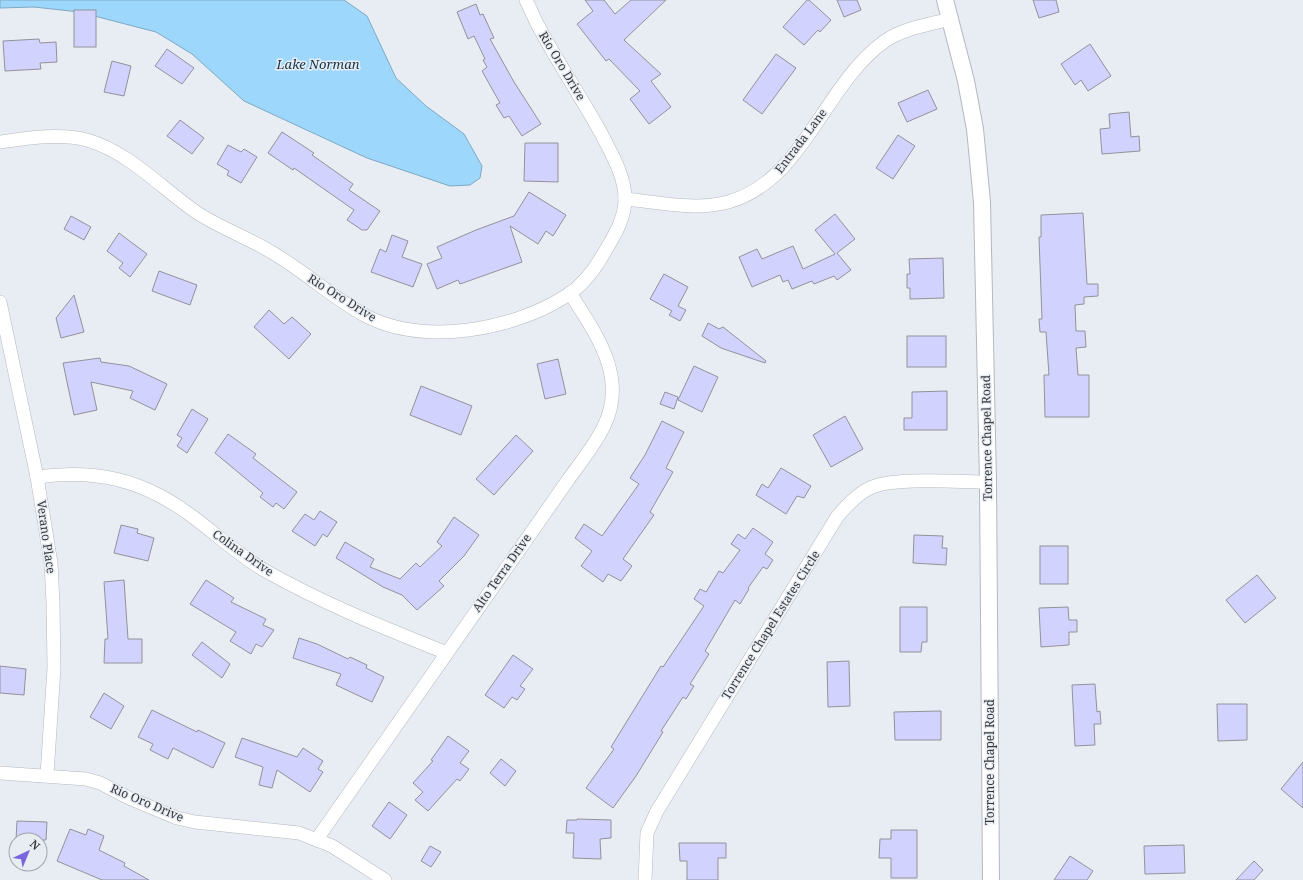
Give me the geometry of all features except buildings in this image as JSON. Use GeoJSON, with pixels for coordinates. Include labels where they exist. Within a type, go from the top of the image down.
{"type":"FeatureCollection","features":[{"type":"Feature","properties":{"kind":"street","name":"Rio Oro Drive"},"geometry":{"type":"LineString","coordinates":[[0,142],[45,137],[70,137],[100,145],[123,157],[196,212],[276,254],[366,315],[385,324],[429,331],[456,331],[483,327],[535,313],[579,287],[598,263],[617,231],[622,219],[625,199],[623,180],[614,157],[587,108],[540,30],[526,0]]}},
{"type":"Feature","properties":{"kind":"street","name":"Torrence Chapel Road"},"geometry":{"type":"LineString","coordinates":[[945,0],[966,81],[975,129],[982,202],[988,482],[991,880]]}},
{"type":"Feature","properties":{"kind":"street","name":"Entrada Lane"},"geometry":{"type":"LineString","coordinates":[[625,199],[676,204],[714,204],[740,198],[756,190],[780,170],[841,86],[867,56],[894,36],[908,30],[950,19]]}},
{"type":"Feature","properties":{"kind":"street","name":"Alto Terra Drive"},"geometry":{"type":"LineString","coordinates":[[317,839],[596,439],[610,411],[612,385],[607,358],[597,336],[570,293]]}},
{"type":"Feature","properties":{"kind":"street","name":"Verano Place"},"geometry":{"type":"LineString","coordinates":[[0,302],[37,477],[51,563],[53,603],[52,708],[47,775]]}},
{"type":"Feature","properties":{"kind":"street","name":"Colina Drive"},"geometry":{"type":"LineString","coordinates":[[37,477],[61,474],[87,474],[136,484],[166,498],[247,558],[301,590],[362,619],[446,653]]}},
{"type":"Feature","properties":{"kind":"street","name":"Torrence Chapel Estates Circle"},"geometry":{"type":"LineString","coordinates":[[645,880],[647,833],[656,811],[833,523],[846,506],[863,492],[886,484],[926,481],[988,482]]}},
{"type":"Feature","properties":{"kind":"street","name":"Rio Oro Drive"},"geometry":{"type":"LineString","coordinates":[[0,773],[47,775],[86,779],[100,783],[129,798],[177,818],[196,822],[286,830],[317,839],[332,846],[385,880]]}},
{"type":"Feature","properties":{"kind":"water","name":"Lake Norman"},"geometry":{"type":"Polygon","coordinates":[[[0,0],[344,0],[367,16],[396,78],[426,106],[464,134],[482,166],[480,178],[470,185],[450,186],[367,158],[244,101],[192,54],[156,32],[79,12],[34,7],[0,8],[0,0]]]}}]}
